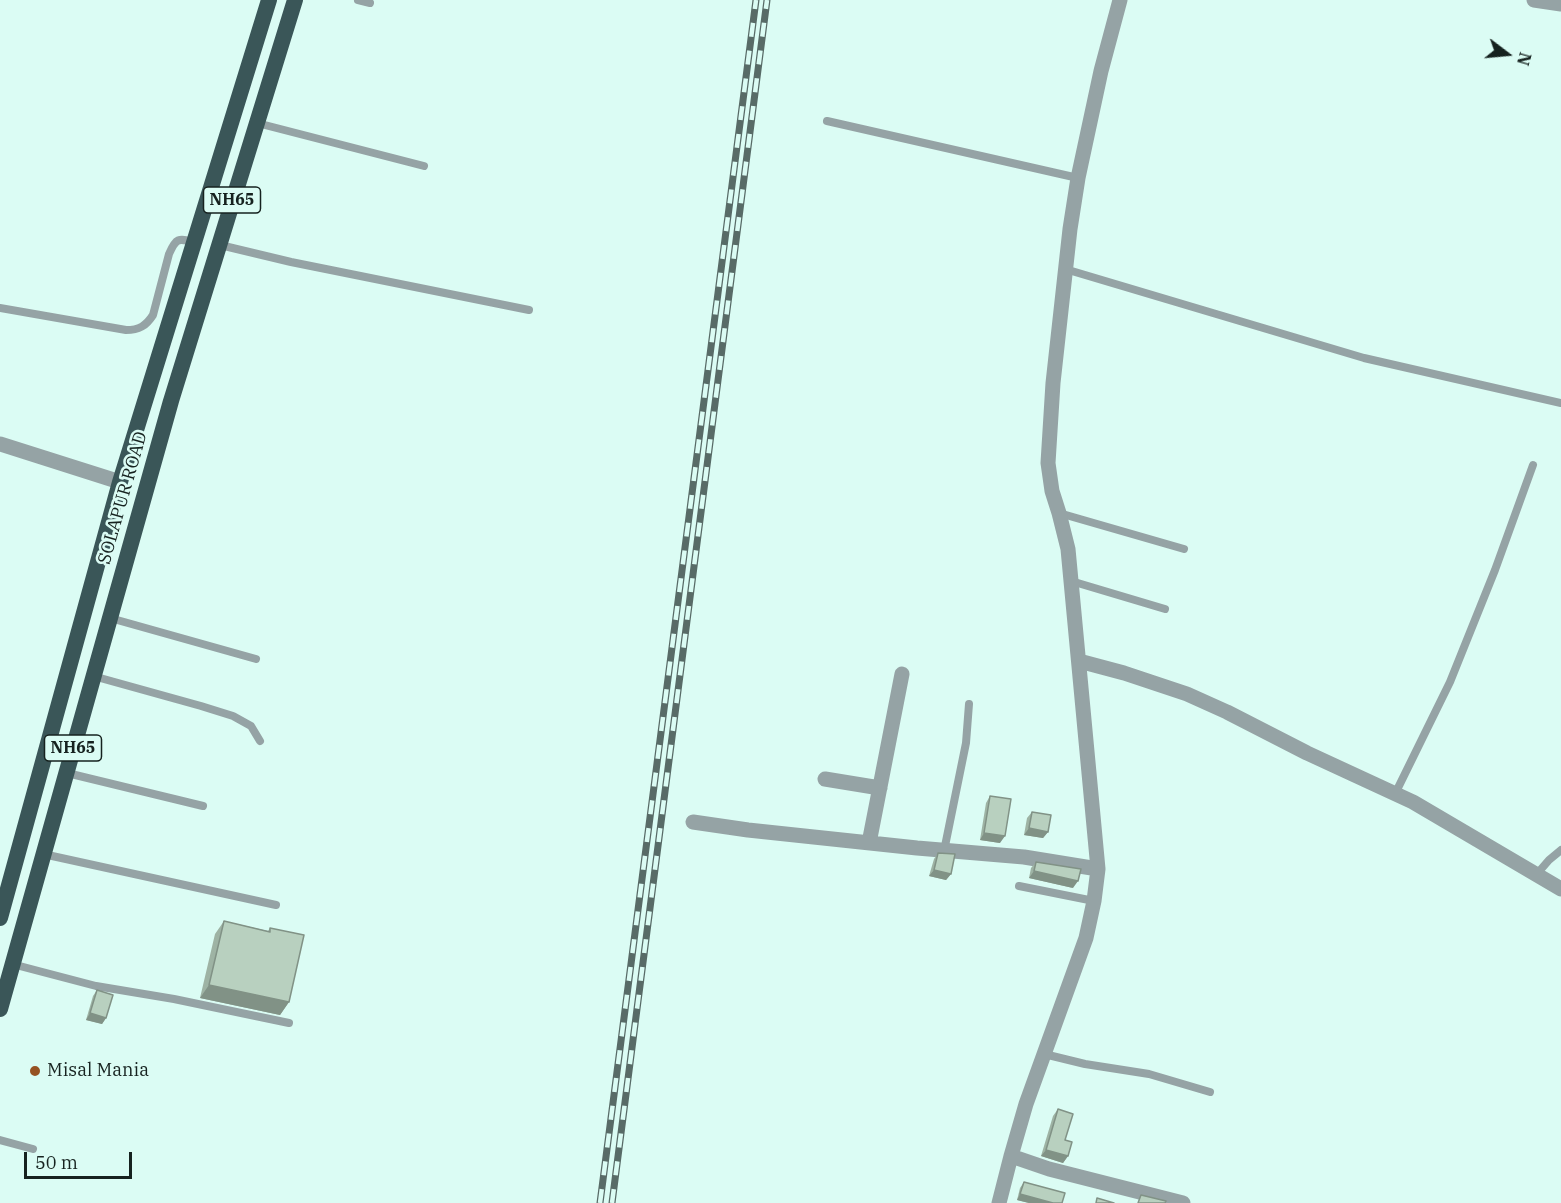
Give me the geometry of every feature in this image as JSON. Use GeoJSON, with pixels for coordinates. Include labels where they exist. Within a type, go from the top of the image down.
{"type":"FeatureCollection","features":[{"type":"Feature","properties":{"kind":"highway","name":"SOLAPUR ROAD"},"geometry":{"type":"LineString","coordinates":[[0,918],[121,478],[269,0]]}},
{"type":"Feature","properties":{"kind":"highway","name":"SOLAPUR ROAD"},"geometry":{"type":"LineString","coordinates":[[0,1009],[171,401],[295,0]]}},
{"type":"Feature","properties":{"kind":"street"},"geometry":{"type":"LineString","coordinates":[[999,1203],[1026,1104],[1086,938],[1098,869],[1068,549],[1052,491],[1048,463],[1053,383],[1065,269],[1078,178],[1101,71],[1120,0]]}},
{"type":"Feature","properties":{"kind":"street"},"geometry":{"type":"LineString","coordinates":[[1534,0],[1561,4]]}},
{"type":"Feature","properties":{"kind":"street"},"geometry":{"type":"LineString","coordinates":[[0,444],[121,478]]}},
{"type":"Feature","properties":{"kind":"street"},"geometry":{"type":"LineString","coordinates":[[1079,662],[1124,673],[1187,694],[1413,802],[1561,889]]}},
{"type":"Feature","properties":{"kind":"street"},"geometry":{"type":"LineString","coordinates":[[869,843],[902,674]]}},
{"type":"Feature","properties":{"kind":"street"},"geometry":{"type":"LineString","coordinates":[[825,779],[880,788]]}},
{"type":"Feature","properties":{"kind":"street"},"geometry":{"type":"LineString","coordinates":[[693,822],[944,851],[1024,857],[1098,869]]}},
{"type":"Feature","properties":{"kind":"street"},"geometry":{"type":"LineString","coordinates":[[1011,1156],[1049,1169],[1183,1203]]}},
{"type":"Feature","properties":{"kind":"lane"},"geometry":{"type":"LineString","coordinates":[[358,0],[370,3]]}},
{"type":"Feature","properties":{"kind":"lane"},"geometry":{"type":"LineString","coordinates":[[827,121],[1078,178]]}},
{"type":"Feature","properties":{"kind":"lane"},"geometry":{"type":"LineString","coordinates":[[256,123],[424,166]]}},
{"type":"Feature","properties":{"kind":"lane"},"geometry":{"type":"LineString","coordinates":[[0,308],[135,330],[147,324],[153,315],[176,241],[181,239],[194,242]]}},
{"type":"Feature","properties":{"kind":"lane"},"geometry":{"type":"LineString","coordinates":[[219,245],[291,262],[530,310]]}},
{"type":"Feature","properties":{"kind":"lane"},"geometry":{"type":"LineString","coordinates":[[1065,269],[1364,358],[1561,403]]}},
{"type":"Feature","properties":{"kind":"lane"},"geometry":{"type":"LineString","coordinates":[[1395,794],[1450,681],[1495,570],[1533,465]]}},
{"type":"Feature","properties":{"kind":"lane"},"geometry":{"type":"LineString","coordinates":[[1059,513],[1184,549]]}},
{"type":"Feature","properties":{"kind":"lane"},"geometry":{"type":"LineString","coordinates":[[1071,581],[1165,609]]}},
{"type":"Feature","properties":{"kind":"lane"},"geometry":{"type":"LineString","coordinates":[[109,618],[256,659]]}},
{"type":"Feature","properties":{"kind":"lane"},"geometry":{"type":"LineString","coordinates":[[93,676],[233,716],[251,726],[260,741]]}},
{"type":"Feature","properties":{"kind":"lane"},"geometry":{"type":"LineString","coordinates":[[944,851],[966,743],[969,704]]}},
{"type":"Feature","properties":{"kind":"lane"},"geometry":{"type":"LineString","coordinates":[[66,773],[203,806]]}},
{"type":"Feature","properties":{"kind":"lane"},"geometry":{"type":"LineString","coordinates":[[1536,875],[1561,850]]}},
{"type":"Feature","properties":{"kind":"lane"},"geometry":{"type":"LineString","coordinates":[[43,854],[276,905]]}},
{"type":"Feature","properties":{"kind":"lane"},"geometry":{"type":"LineString","coordinates":[[1019,886],[1094,901]]}},
{"type":"Feature","properties":{"kind":"lane"},"geometry":{"type":"LineString","coordinates":[[12,964],[96,986],[174,999],[289,1023]]}},
{"type":"Feature","properties":{"kind":"lane"},"geometry":{"type":"LineString","coordinates":[[1044,1054],[1084,1064],[1149,1074],[1210,1092]]}},
{"type":"Feature","properties":{"kind":"lane"},"geometry":{"type":"LineString","coordinates":[[0,1140],[33,1149]]}},
{"type":"Feature","properties":{"kind":"building"},"geometry":{"type":"Polygon","coordinates":[[[990,796],[1011,799],[1005,836],[984,833],[990,796]]]}},
{"type":"Feature","properties":{"kind":"building"},"geometry":{"type":"Polygon","coordinates":[[[1032,812],[1051,815],[1048,832],[1029,828],[1032,812]]]}},
{"type":"Feature","properties":{"kind":"building"},"geometry":{"type":"Polygon","coordinates":[[[938,853],[955,854],[951,874],[934,870],[938,853]]]}},
{"type":"Feature","properties":{"kind":"building"},"geometry":{"type":"Polygon","coordinates":[[[1036,862],[1081,869],[1078,881],[1034,871],[1036,862]]]}},
{"type":"Feature","properties":{"kind":"building"},"geometry":{"type":"Polygon","coordinates":[[[224,921],[270,932],[270,928],[304,935],[289,1002],[209,985],[224,921]]]}},
{"type":"Feature","properties":{"kind":"building"},"geometry":{"type":"Polygon","coordinates":[[[97,990],[113,995],[106,1018],[90,1013],[97,990]]]}},
{"type":"Feature","properties":{"kind":"building"},"geometry":{"type":"Polygon","coordinates":[[[1058,1109],[1073,1114],[1065,1140],[1072,1142],[1068,1156],[1046,1150],[1058,1109]]]}},
{"type":"Feature","properties":{"kind":"building"},"geometry":{"type":"Polygon","coordinates":[[[1024,1182],[1065,1193],[1062,1203],[1053,1203],[1020,1194],[1024,1182]]]}},
{"type":"Feature","properties":{"kind":"building"},"geometry":{"type":"Polygon","coordinates":[[[1141,1195],[1166,1201],[1165,1203],[1138,1203],[1141,1195]]]}},
{"type":"Feature","properties":{"kind":"building"},"geometry":{"type":"Polygon","coordinates":[[[1097,1198],[1114,1203],[1096,1203],[1097,1198]]]}},
{"type":"Feature","properties":{"kind":"railway"},"geometry":{"type":"LineString","coordinates":[[600,1203],[756,0]]}},
{"type":"Feature","properties":{"kind":"railway"},"geometry":{"type":"LineString","coordinates":[[612,1203],[767,0]]}},
{"type":"Feature","properties":{"kind":"place","name":"Misal Mania"},"geometry":{"type":"Point","coordinates":[35,1071]}}]}
